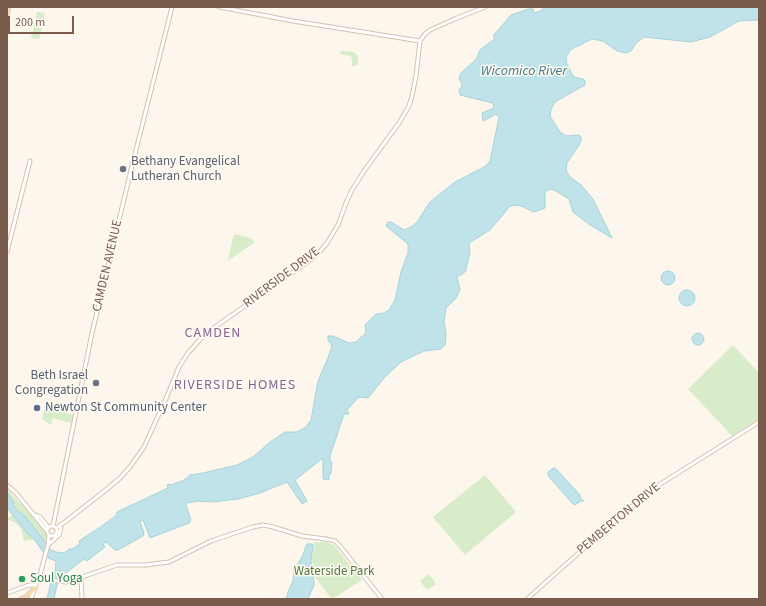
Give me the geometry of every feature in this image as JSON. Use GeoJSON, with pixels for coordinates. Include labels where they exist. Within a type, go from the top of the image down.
{"type":"FeatureCollection","features":[{"type":"Feature","properties":{"kind":"main road"},"geometry":{"type":"LineString","coordinates":[[7,14],[9,7]]}},
{"type":"Feature","properties":{"kind":"main road"},"geometry":{"type":"LineString","coordinates":[[21,599],[27,596],[36,586]]}},
{"type":"Feature","properties":{"kind":"street","name":"CAMDEN AVENUE"},"geometry":{"type":"LineString","coordinates":[[51,528],[92,333],[172,7]]}},
{"type":"Feature","properties":{"kind":"street"},"geometry":{"type":"LineString","coordinates":[[219,7],[287,20],[420,41],[427,32],[485,7]]}},
{"type":"Feature","properties":{"kind":"street","name":"RIVERSIDE DRIVE"},"geometry":{"type":"LineString","coordinates":[[51,528],[65,522],[107,490],[120,478],[136,459],[144,447],[179,367],[188,353],[205,334],[309,260],[327,243],[338,225],[352,190],[365,169],[399,123],[409,106],[416,76],[420,41]]}},
{"type":"Feature","properties":{"kind":"street"},"geometry":{"type":"LineString","coordinates":[[7,252],[30,161]]}},
{"type":"Feature","properties":{"kind":"street","name":"PEMBERTON DRIVE"},"geometry":{"type":"LineString","coordinates":[[527,599],[654,488],[759,422]]}},
{"type":"Feature","properties":{"kind":"street"},"geometry":{"type":"LineString","coordinates":[[7,485],[34,514],[58,532]]}},
{"type":"Feature","properties":{"kind":"street","name":"RIVERSIDE DRIVE"},"geometry":{"type":"LineString","coordinates":[[48,546],[65,522]]}},
{"type":"Feature","properties":{"kind":"street"},"geometry":{"type":"LineString","coordinates":[[38,578],[66,582],[112,566],[136,566],[168,562],[211,541],[262,525],[307,537],[335,541],[382,599]]}},
{"type":"Feature","properties":{"kind":"street"},"geometry":{"type":"LineString","coordinates":[[31,599],[48,546],[51,528]]}},
{"type":"Feature","properties":{"kind":"street"},"geometry":{"type":"LineString","coordinates":[[48,546],[59,535],[61,528]]}},
{"type":"Feature","properties":{"kind":"street"},"geometry":{"type":"LineString","coordinates":[[49,535],[55,536]]}},
{"type":"Feature","properties":{"kind":"street"},"geometry":{"type":"LineString","coordinates":[[81,577],[82,599]]}},
{"type":"Feature","properties":{"kind":"street"},"geometry":{"type":"LineString","coordinates":[[7,593],[29,585],[36,586]]}},
{"type":"Feature","properties":{"kind":"green space"},"geometry":{"type":"Polygon","coordinates":[[[37,12],[45,13],[39,39],[31,38],[37,12]]]}},
{"type":"Feature","properties":{"kind":"green space"},"geometry":{"type":"Polygon","coordinates":[[[340,51],[354,52],[358,57],[357,65],[352,66],[351,56],[341,54],[340,51]]]}},
{"type":"Feature","properties":{"kind":"green space"},"geometry":{"type":"Polygon","coordinates":[[[234,234],[247,237],[255,242],[228,260],[234,234]]]}},
{"type":"Feature","properties":{"kind":"green space"},"geometry":{"type":"Polygon","coordinates":[[[733,345],[759,373],[759,419],[732,436],[688,389],[733,345]]]}},
{"type":"Feature","properties":{"kind":"green space"},"geometry":{"type":"Polygon","coordinates":[[[45,406],[73,415],[72,423],[53,418],[51,425],[42,419],[45,406]]]}},
{"type":"Feature","properties":{"kind":"green space"},"geometry":{"type":"Polygon","coordinates":[[[485,475],[516,512],[465,555],[433,517],[485,475]]]}},
{"type":"Feature","properties":{"kind":"green space"},"geometry":{"type":"Polygon","coordinates":[[[7,489],[46,531],[47,537],[45,543],[25,516],[18,511],[13,504],[14,503],[7,493],[7,489]]]}},
{"type":"Feature","properties":{"kind":"green space"},"geometry":{"type":"Polygon","coordinates":[[[12,515],[34,539],[24,541],[21,528],[8,518],[12,515]]]}},
{"type":"Feature","properties":{"kind":"green space","name":"Waterside Park"},"geometry":{"type":"Polygon","coordinates":[[[314,542],[327,542],[335,546],[362,580],[332,599],[313,575],[312,560],[314,542]]]}},
{"type":"Feature","properties":{"kind":"green space"},"geometry":{"type":"Polygon","coordinates":[[[429,574],[436,584],[427,590],[420,581],[429,574]]]}},
{"type":"Feature","properties":{"kind":"water","name":"Wicomico River"},"geometry":{"type":"Polygon","coordinates":[[[543,7],[759,7],[759,20],[739,21],[710,37],[691,42],[644,37],[637,42],[631,51],[626,53],[617,51],[603,41],[592,39],[570,50],[566,58],[567,64],[574,77],[583,79],[585,81],[585,85],[555,102],[551,109],[550,116],[560,132],[566,136],[579,135],[582,138],[567,163],[566,170],[569,176],[581,185],[593,199],[612,238],[590,225],[573,212],[569,199],[554,190],[550,189],[545,192],[545,208],[537,211],[533,212],[517,205],[510,206],[490,230],[469,243],[470,253],[465,272],[457,277],[460,290],[456,298],[446,308],[444,321],[446,334],[445,345],[441,349],[424,351],[401,362],[384,378],[368,398],[359,397],[347,410],[349,414],[344,414],[330,456],[332,463],[329,480],[323,479],[323,458],[295,480],[307,501],[302,504],[287,482],[260,493],[238,499],[187,503],[186,505],[191,520],[189,523],[150,538],[143,520],[140,521],[144,533],[143,536],[118,550],[115,550],[106,542],[103,544],[105,547],[87,561],[84,559],[59,577],[55,599],[47,599],[51,582],[53,582],[54,578],[56,561],[48,558],[34,539],[27,533],[7,508],[7,493],[14,503],[13,505],[25,516],[51,550],[64,553],[80,544],[79,541],[116,516],[117,512],[168,488],[167,485],[184,480],[190,475],[237,465],[253,457],[270,442],[285,432],[297,432],[306,427],[311,420],[318,381],[332,346],[328,340],[328,336],[333,336],[349,343],[356,342],[366,333],[365,325],[376,314],[384,313],[389,310],[395,300],[401,272],[408,253],[408,244],[386,226],[388,222],[391,222],[404,230],[411,227],[417,222],[430,202],[455,182],[486,166],[490,161],[499,117],[495,114],[483,121],[482,113],[494,108],[493,103],[460,95],[459,90],[462,86],[459,79],[461,73],[477,58],[480,50],[495,39],[493,36],[511,15],[528,9],[533,9],[534,13],[543,10],[543,7]]]}},
{"type":"Feature","properties":{"kind":"water"},"geometry":{"type":"Polygon","coordinates":[[[665,271],[671,271],[675,275],[675,281],[671,285],[665,285],[661,281],[661,275],[665,271]]]}},
{"type":"Feature","properties":{"kind":"water"},"geometry":{"type":"Polygon","coordinates":[[[684,290],[690,290],[695,295],[693,304],[690,306],[684,306],[679,301],[679,295],[684,290]]]}},
{"type":"Feature","properties":{"kind":"water"},"geometry":{"type":"Polygon","coordinates":[[[698,333],[702,335],[704,339],[702,343],[698,345],[694,343],[692,339],[694,335],[698,333]]]}},
{"type":"Feature","properties":{"kind":"water"},"geometry":{"type":"Polygon","coordinates":[[[554,468],[584,501],[581,501],[575,505],[573,504],[549,477],[548,472],[554,468]]]}},
{"type":"Feature","properties":{"kind":"water"},"geometry":{"type":"Polygon","coordinates":[[[307,544],[313,545],[311,560],[314,585],[308,599],[286,599],[293,581],[294,570],[302,557],[307,544]]]}},
{"type":"Feature","properties":{"kind":"place","name":"Bethany Evangelical Lutheran Church"},"geometry":{"type":"Point","coordinates":[123,169]}},
{"type":"Feature","properties":{"kind":"place","name":"Beth Israel Congregation"},"geometry":{"type":"Point","coordinates":[96,383]}},
{"type":"Feature","properties":{"kind":"place","name":"Newton St Community Center"},"geometry":{"type":"Point","coordinates":[37,408]}},
{"type":"Feature","properties":{"kind":"place","name":"Soul Yoga"},"geometry":{"type":"Point","coordinates":[22,579]}},
{"type":"Feature","properties":{"kind":"district","name":"CAMDEN"},"geometry":{"type":"Point","coordinates":[213,334]}},
{"type":"Feature","properties":{"kind":"district","name":"RIVERSIDE HOMES"},"geometry":{"type":"Point","coordinates":[235,386]}}]}
